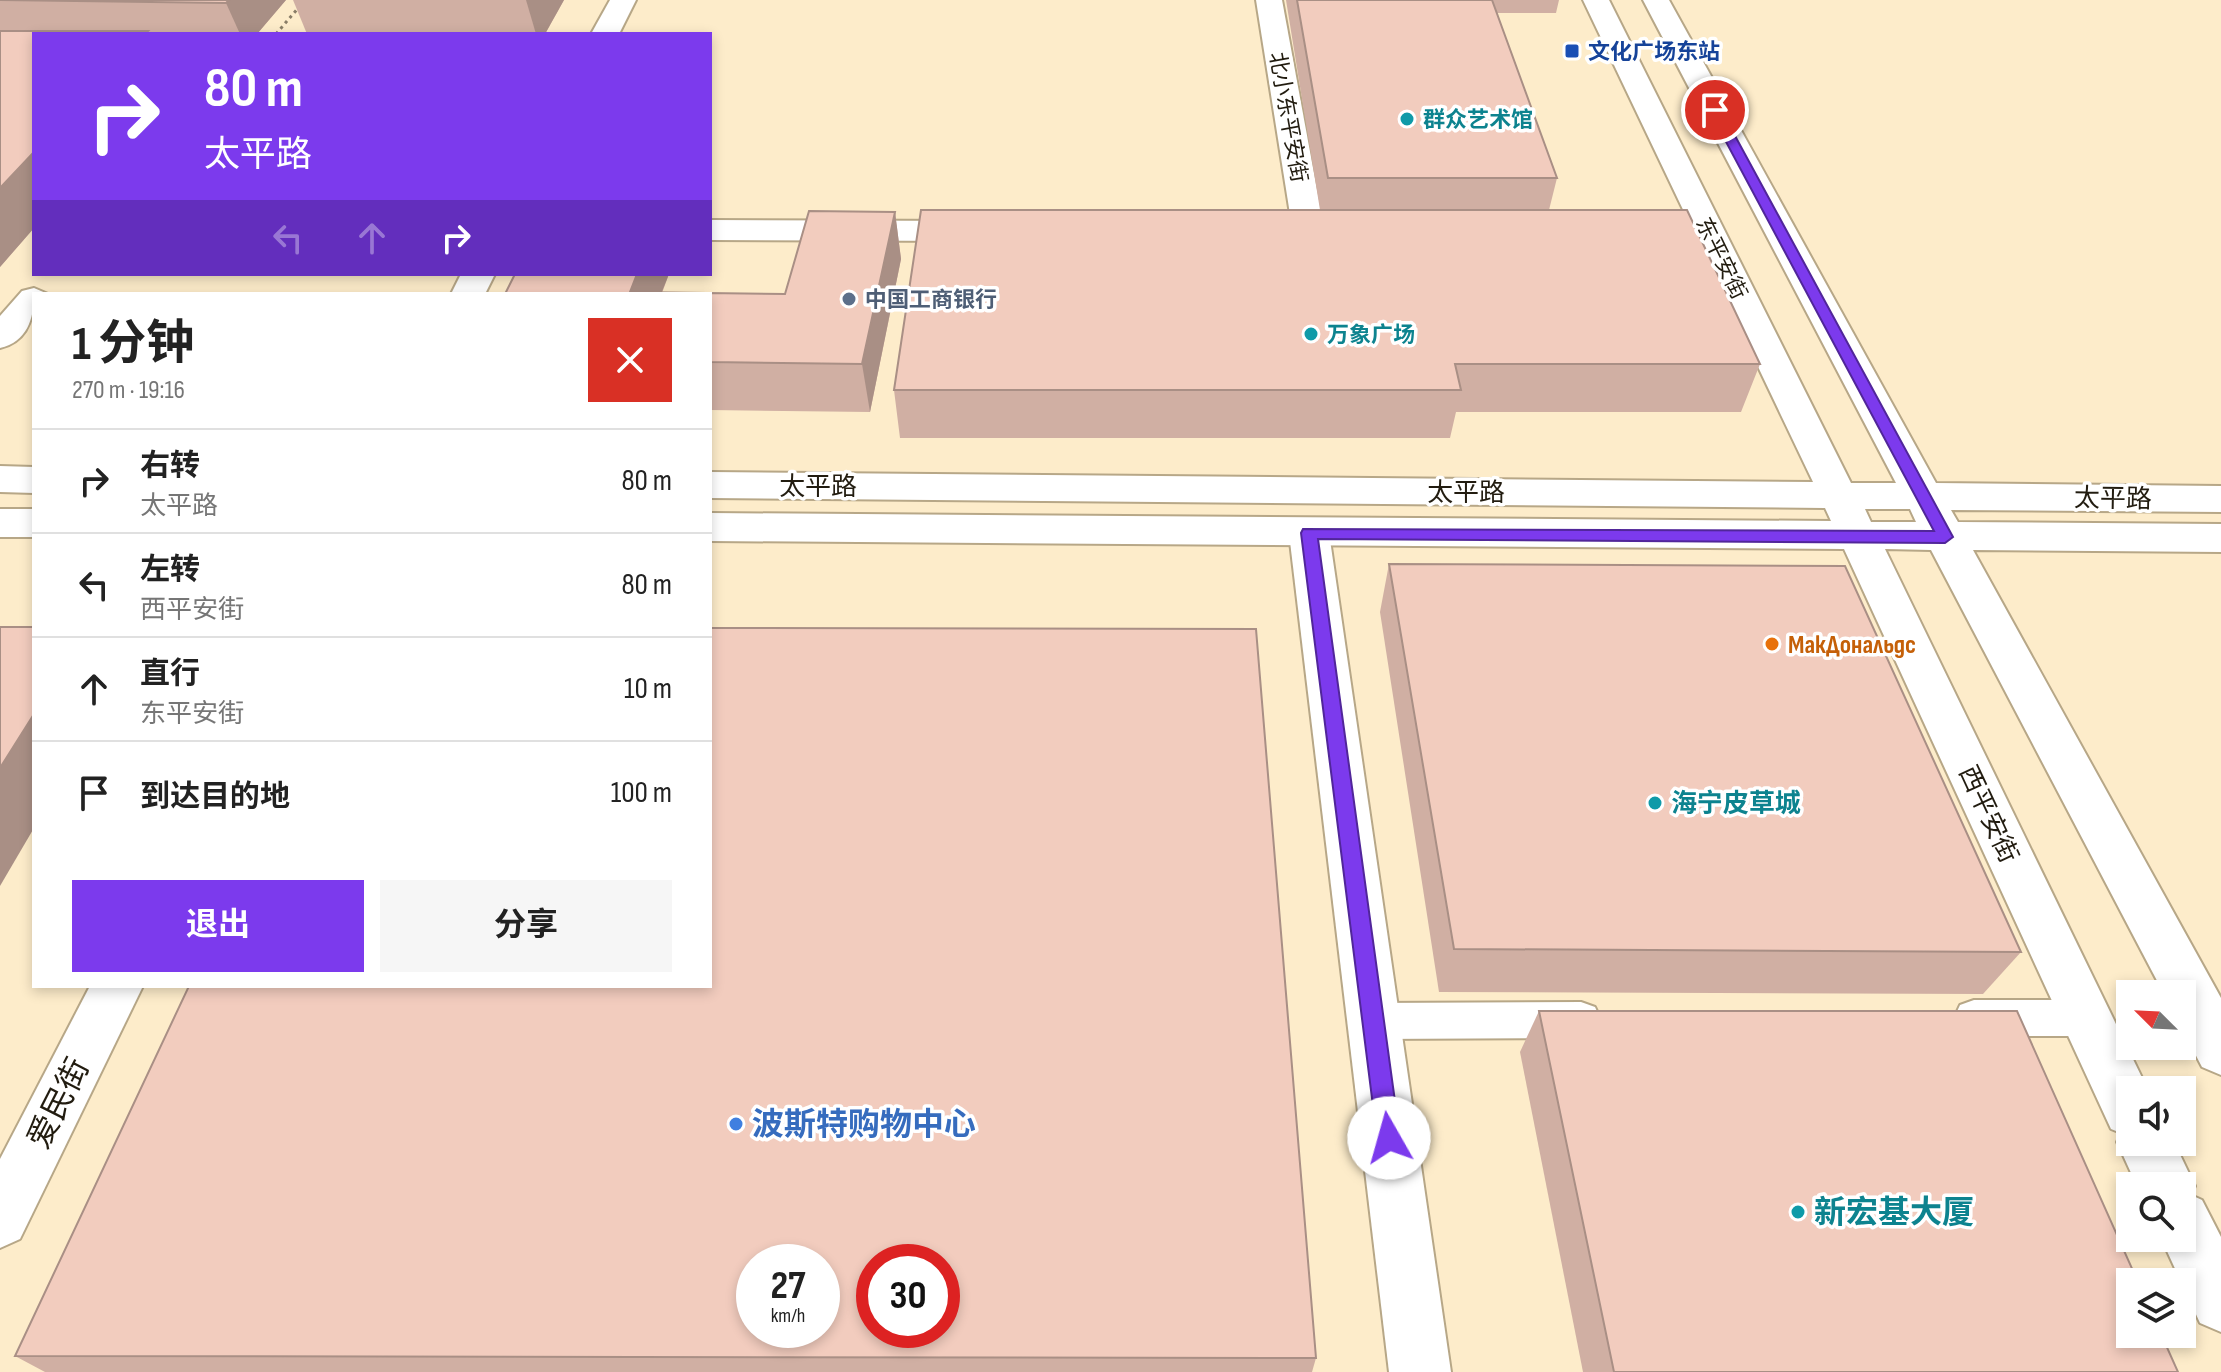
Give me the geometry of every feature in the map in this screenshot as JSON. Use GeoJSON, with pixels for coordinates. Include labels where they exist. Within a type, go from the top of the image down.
{"type":"FeatureCollection","features":[{"type":"Feature","properties":{"kind":"main road"},"geometry":{"type":"LineString","coordinates":[[606,32],[623,0]]}},
{"type":"Feature","properties":{"kind":"main road","name":"北小东平安街"},"geometry":{"type":"LineString","coordinates":[[1269,0],[1309,233]]}},
{"type":"Feature","properties":{"kind":"main road","name":"东平安街"},"geometry":{"type":"LineString","coordinates":[[1596,0],[1696,235],[1848,516]]}},
{"type":"Feature","properties":{"kind":"main road"},"geometry":{"type":"LineString","coordinates":[[1656,0],[2221,1050]]}},
{"type":"Feature","properties":{"kind":"main road"},"geometry":{"type":"LineString","coordinates":[[712,230],[1009,232]]}},
{"type":"Feature","properties":{"kind":"main road"},"geometry":{"type":"LineString","coordinates":[[39,292],[52,276]]}},
{"type":"Feature","properties":{"kind":"main road"},"geometry":{"type":"LineString","coordinates":[[0,338],[32,301]]}},
{"type":"Feature","properties":{"kind":"main road"},"geometry":{"type":"LineString","coordinates":[[0,479],[32,480]]}},
{"type":"Feature","properties":{"kind":"main road","name":"太平路"},"geometry":{"type":"LineString","coordinates":[[712,485],[1848,516],[1945,537],[2221,538]]}},
{"type":"Feature","properties":{"kind":"main road","name":"太平路"},"geometry":{"type":"LineString","coordinates":[[712,527],[1309,533],[1848,516],[1923,496],[2221,499]]}},
{"type":"Feature","properties":{"kind":"main road","name":"西平安街"},"geometry":{"type":"LineString","coordinates":[[1848,516],[2116,1081]]}},
{"type":"Feature","properties":{"kind":"main road"},"geometry":{"type":"LineString","coordinates":[[0,523],[32,523]]}},
{"type":"Feature","properties":{"kind":"main road"},"geometry":{"type":"LineString","coordinates":[[1309,533],[1420,1372]]}},
{"type":"Feature","properties":{"kind":"main road","name":"爱民街"},"geometry":{"type":"LineString","coordinates":[[0,1219],[116,988]]}},
{"type":"Feature","properties":{"kind":"main road"},"geometry":{"type":"LineString","coordinates":[[2196,1249],[2221,1302]]}},
{"type":"Feature","properties":{"kind":"lane"},"geometry":{"type":"LineString","coordinates":[[1943,1018],[2086,1018]]}},
{"type":"Feature","properties":{"kind":"lane"},"geometry":{"type":"LineString","coordinates":[[1373,1021],[1611,1020]]}},
{"type":"Feature","properties":{"kind":"path"},"geometry":{"type":"LineString","coordinates":[[278,32],[305,0]]}},
{"type":"Feature","properties":{"kind":"building"},"geometry":{"type":"Polygon","coordinates":[[[0,0],[229,0],[226,3],[0,0]]]}},
{"type":"Feature","properties":{"kind":"building","name":"群众艺术馆"},"geometry":{"type":"Polygon","coordinates":[[[1297,0],[1492,0],[1557,178],[1328,178],[1297,0]]]}},
{"type":"Feature","properties":{"kind":"building"},"geometry":{"type":"Polygon","coordinates":[[[0,31],[148,31],[32,32],[32,154],[0,188],[0,31]]]}},
{"type":"Feature","properties":{"kind":"building","name":"万象广场"},"geometry":{"type":"Polygon","coordinates":[[[921,210],[1687,210],[1760,364],[1455,364],[1461,390],[894,390],[921,210]]]}},
{"type":"Feature","properties":{"kind":"building"},"geometry":{"type":"Polygon","coordinates":[[[809,211],[895,212],[862,364],[712,362],[712,293],[785,294],[809,211]]]}},
{"type":"Feature","properties":{"kind":"building"},"geometry":{"type":"Polygon","coordinates":[[[514,276],[636,276],[630,292],[506,292],[514,276]]]}},
{"type":"Feature","properties":{"kind":"building","name":"海宁皮草城"},"geometry":{"type":"Polygon","coordinates":[[[1389,564],[1845,566],[2021,952],[1454,949],[1389,564]]]}},
{"type":"Feature","properties":{"kind":"building"},"geometry":{"type":"Polygon","coordinates":[[[0,627],[32,627],[32,717],[0,768],[0,627]]]}},
{"type":"Feature","properties":{"kind":"building","name":"波斯特购物中心"},"geometry":{"type":"Polygon","coordinates":[[[712,628],[1256,629],[1316,1358],[15,1356],[188,988],[712,988],[712,628]]]}},
{"type":"Feature","properties":{"kind":"building","name":"新宏基大厦"},"geometry":{"type":"Polygon","coordinates":[[[1539,1011],[2017,1011],[2116,1233],[2116,1252],[2125,1252],[2132,1268],[2116,1268],[2116,1348],[2167,1348],[2178,1372],[1614,1372],[1539,1011]]]}},
{"type":"Feature","properties":{"kind":"place","name":"文化广场东站"},"geometry":{"type":"Point","coordinates":[1572,51]}},
{"type":"Feature","properties":{"kind":"place","name":"群众艺术馆"},"geometry":{"type":"Point","coordinates":[1407,119]}},
{"type":"Feature","properties":{"kind":"place","name":"中国工商银行"},"geometry":{"type":"Point","coordinates":[849,299]}},
{"type":"Feature","properties":{"kind":"place","name":"万象广场"},"geometry":{"type":"Point","coordinates":[1311,334]}},
{"type":"Feature","properties":{"kind":"place","name":"МакДональдс"},"geometry":{"type":"Point","coordinates":[1772,644]}},
{"type":"Feature","properties":{"kind":"place","name":"海宁皮草城"},"geometry":{"type":"Point","coordinates":[1655,803]}},
{"type":"Feature","properties":{"kind":"place","name":"波斯特购物中心"},"geometry":{"type":"Point","coordinates":[736,1124]}},
{"type":"Feature","properties":{"kind":"place","name":"新宏基大厦"},"geometry":{"type":"Point","coordinates":[1798,1212]}},
{"type":"Feature","properties":{"kind":"route"},"geometry":{"type":"LineString","coordinates":[[1389,1138],[1309,533],[1945,537],[1715,110]]}}]}
